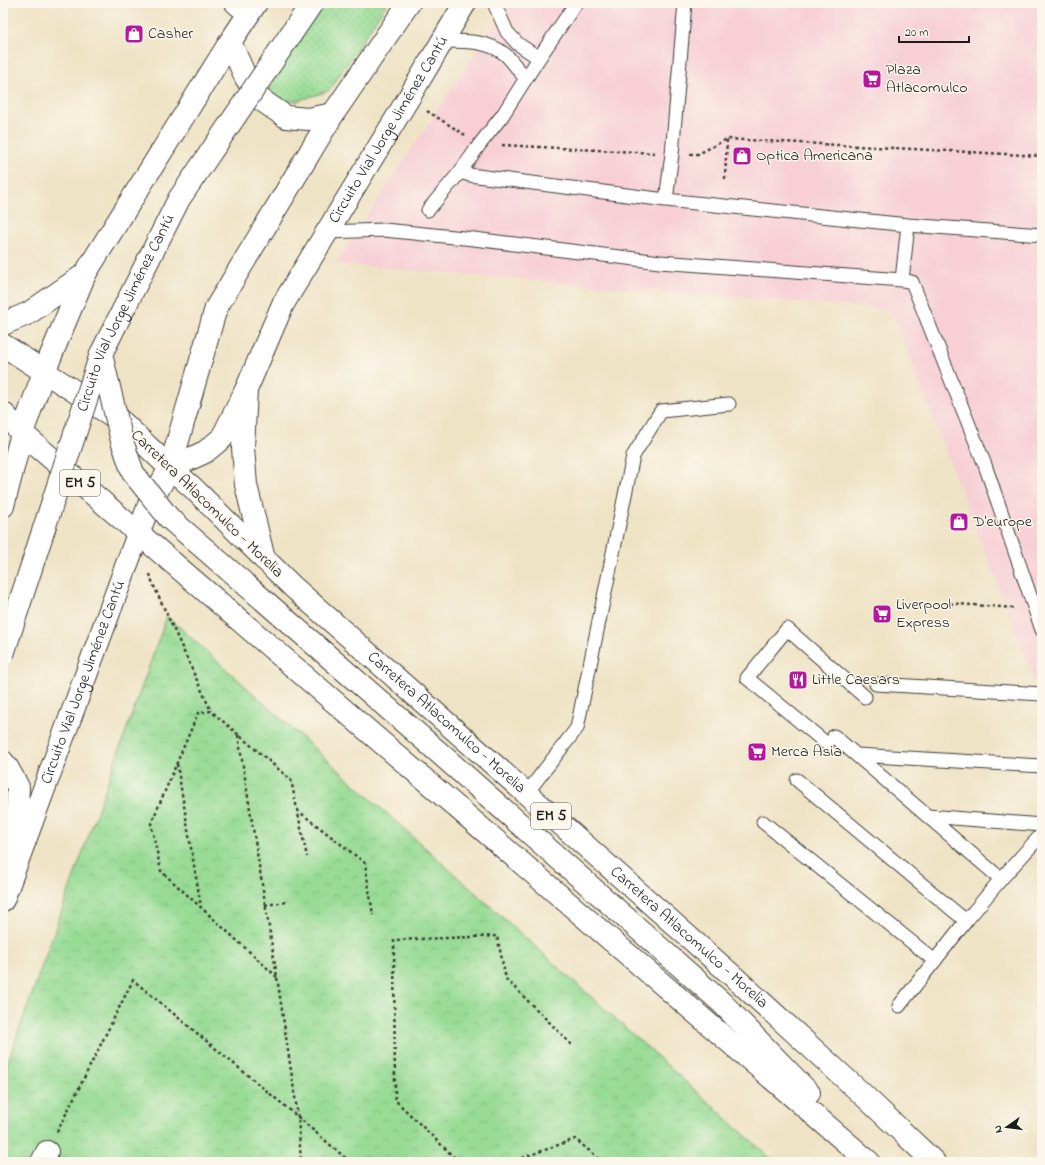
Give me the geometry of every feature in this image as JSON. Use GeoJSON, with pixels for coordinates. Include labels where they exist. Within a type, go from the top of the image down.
{"type":"FeatureCollection","features":[{"type":"Feature","properties":{"kind":"main road","name":"Circuito Vial Jorge Jiménez Cantú"},"geometry":{"type":"LineString","coordinates":[[3,654],[101,354],[179,199],[312,3]]}},
{"type":"Feature","properties":{"kind":"main road","name":"Circuito Vial Jorge Jiménez Cantú"},"geometry":{"type":"LineString","coordinates":[[3,900],[149,505],[170,468],[216,308],[334,114],[409,3]]}},
{"type":"Feature","properties":{"kind":"main road","name":"Circuito Vial Jorge Jiménez Cantú"},"geometry":{"type":"LineString","coordinates":[[170,468],[205,452],[222,438],[246,390],[283,304],[465,3]]}},
{"type":"Feature","properties":{"kind":"main road"},"geometry":{"type":"LineString","coordinates":[[3,506],[22,433],[44,372],[85,274],[230,42],[247,6]]}},
{"type":"Feature","properties":{"kind":"main road"},"geometry":{"type":"LineString","coordinates":[[230,42],[246,78],[260,99],[286,117],[308,119],[334,114]]}},
{"type":"Feature","properties":{"kind":"main road"},"geometry":{"type":"LineString","coordinates":[[3,324],[29,313],[85,274]]}},
{"type":"Feature","properties":{"kind":"main road","name":"Carretera Atlacomulco - Morelia"},"geometry":{"type":"LineString","coordinates":[[3,345],[122,422],[192,487],[293,587],[734,978],[859,1091],[934,1162]]}},
{"type":"Feature","properties":{"kind":"main road"},"geometry":{"type":"LineString","coordinates":[[101,354],[122,441],[134,473],[169,518],[436,750],[722,1003],[875,1162]]}},
{"type":"Feature","properties":{"kind":"main road"},"geometry":{"type":"LineString","coordinates":[[246,390],[243,448],[246,485],[264,559]]}},
{"type":"Feature","properties":{"kind":"main road","name":"EM 5"},"geometry":{"type":"LineString","coordinates":[[3,413],[22,433],[138,534],[869,1162]]}},
{"type":"Feature","properties":{"kind":"main road"},"geometry":{"type":"LineString","coordinates":[[3,762],[18,787],[14,868]]}},
{"type":"Feature","properties":{"kind":"lane"},"geometry":{"type":"LineString","coordinates":[[494,3],[508,32],[518,44],[539,58]]}},
{"type":"Feature","properties":{"kind":"lane"},"geometry":{"type":"LineString","coordinates":[[428,210],[460,172],[502,116],[576,3]]}},
{"type":"Feature","properties":{"kind":"lane"},"geometry":{"type":"LineString","coordinates":[[666,200],[672,154],[685,3]]}},
{"type":"Feature","properties":{"kind":"lane"},"geometry":{"type":"LineString","coordinates":[[442,41],[474,41],[494,47],[506,55],[526,79]]}},
{"type":"Feature","properties":{"kind":"lane"},"geometry":{"type":"LineString","coordinates":[[460,172],[470,175],[666,200],[908,225],[1042,234]]}},
{"type":"Feature","properties":{"kind":"lane"},"geometry":{"type":"LineString","coordinates":[[902,280],[908,225]]}},
{"type":"Feature","properties":{"kind":"lane"},"geometry":{"type":"LineString","coordinates":[[327,232],[384,230],[474,239],[660,262],[902,280],[912,282],[985,465],[1042,630]]}},
{"type":"Feature","properties":{"kind":"lane"},"geometry":{"type":"LineString","coordinates":[[526,794],[577,728],[633,456],[661,411],[729,404]]}},
{"type":"Feature","properties":{"kind":"lane"},"geometry":{"type":"LineString","coordinates":[[865,697],[787,629],[747,678],[830,740],[857,755],[1001,879]]}},
{"type":"Feature","properties":{"kind":"lane"},"geometry":{"type":"LineString","coordinates":[[876,684],[1042,694]]}},
{"type":"Feature","properties":{"kind":"lane"},"geometry":{"type":"LineString","coordinates":[[857,755],[1042,766]]}},
{"type":"Feature","properties":{"kind":"lane"},"geometry":{"type":"LineString","coordinates":[[797,780],[966,921]]}},
{"type":"Feature","properties":{"kind":"lane"},"geometry":{"type":"LineString","coordinates":[[928,816],[1042,825]]}},
{"type":"Feature","properties":{"kind":"lane"},"geometry":{"type":"LineString","coordinates":[[763,822],[935,961]]}},
{"type":"Feature","properties":{"kind":"lane"},"geometry":{"type":"LineString","coordinates":[[899,1006],[966,921],[1001,879],[1042,834]]}},
{"type":"Feature","properties":{"kind":"path"},"geometry":{"type":"LineString","coordinates":[[408,99],[480,144],[698,154],[727,139],[1042,156]]}},
{"type":"Feature","properties":{"kind":"path"},"geometry":{"type":"LineString","coordinates":[[725,179],[727,139]]}},
{"type":"Feature","properties":{"kind":"path"},"geometry":{"type":"LineString","coordinates":[[148,570],[211,711],[291,780],[307,857]]}},
{"type":"Feature","properties":{"kind":"path"},"geometry":{"type":"LineString","coordinates":[[944,603],[1035,610]]}},
{"type":"Feature","properties":{"kind":"path"},"geometry":{"type":"LineString","coordinates":[[211,711],[198,713],[151,824],[161,871],[277,977]]}},
{"type":"Feature","properties":{"kind":"path"},"geometry":{"type":"LineString","coordinates":[[238,734],[298,1117],[301,1162]]}},
{"type":"Feature","properties":{"kind":"path"},"geometry":{"type":"LineString","coordinates":[[177,763],[201,907]]}},
{"type":"Feature","properties":{"kind":"path"},"geometry":{"type":"LineString","coordinates":[[297,810],[365,863],[374,915]]}},
{"type":"Feature","properties":{"kind":"path"},"geometry":{"type":"LineString","coordinates":[[265,905],[287,902]]}},
{"type":"Feature","properties":{"kind":"path"},"geometry":{"type":"LineString","coordinates":[[459,1162],[394,1100],[394,940],[497,936],[506,979],[573,1046]]}},
{"type":"Feature","properties":{"kind":"path"},"geometry":{"type":"LineString","coordinates":[[44,1157],[133,980],[350,1162]]}},
{"type":"Feature","properties":{"kind":"path"},"geometry":{"type":"LineString","coordinates":[[512,1162],[575,1139],[603,1162]]}},
{"type":"Feature","properties":{"kind":"shaded area"},"geometry":{"type":"Polygon","coordinates":[[[509,3],[1042,3],[1042,699],[891,310],[335,264],[509,3]]]}},
{"type":"Feature","properties":{"kind":"green space"},"geometry":{"type":"Polygon","coordinates":[[[317,3],[387,3],[328,91],[297,101],[283,101],[274,97],[268,86],[317,3]]]}},
{"type":"Feature","properties":{"kind":"green space"},"geometry":{"type":"Polygon","coordinates":[[[167,616],[775,1162],[3,1162],[3,1075],[167,616]]]}},
{"type":"Feature","properties":{"kind":"place","name":"Casher"},"geometry":{"type":"Point","coordinates":[134,34]}},
{"type":"Feature","properties":{"kind":"place","name":"Plaza Atlacomulco"},"geometry":{"type":"Point","coordinates":[872,79]}},
{"type":"Feature","properties":{"kind":"place","name":"Optica Americana"},"geometry":{"type":"Point","coordinates":[742,156]}},
{"type":"Feature","properties":{"kind":"place","name":"D'europe"},"geometry":{"type":"Point","coordinates":[959,522]}},
{"type":"Feature","properties":{"kind":"place","name":"Liverpool Express"},"geometry":{"type":"Point","coordinates":[882,614]}},
{"type":"Feature","properties":{"kind":"place","name":"Little Caesars"},"geometry":{"type":"Point","coordinates":[798,680]}},
{"type":"Feature","properties":{"kind":"place","name":"Merca Asia"},"geometry":{"type":"Point","coordinates":[757,752]}}]}
